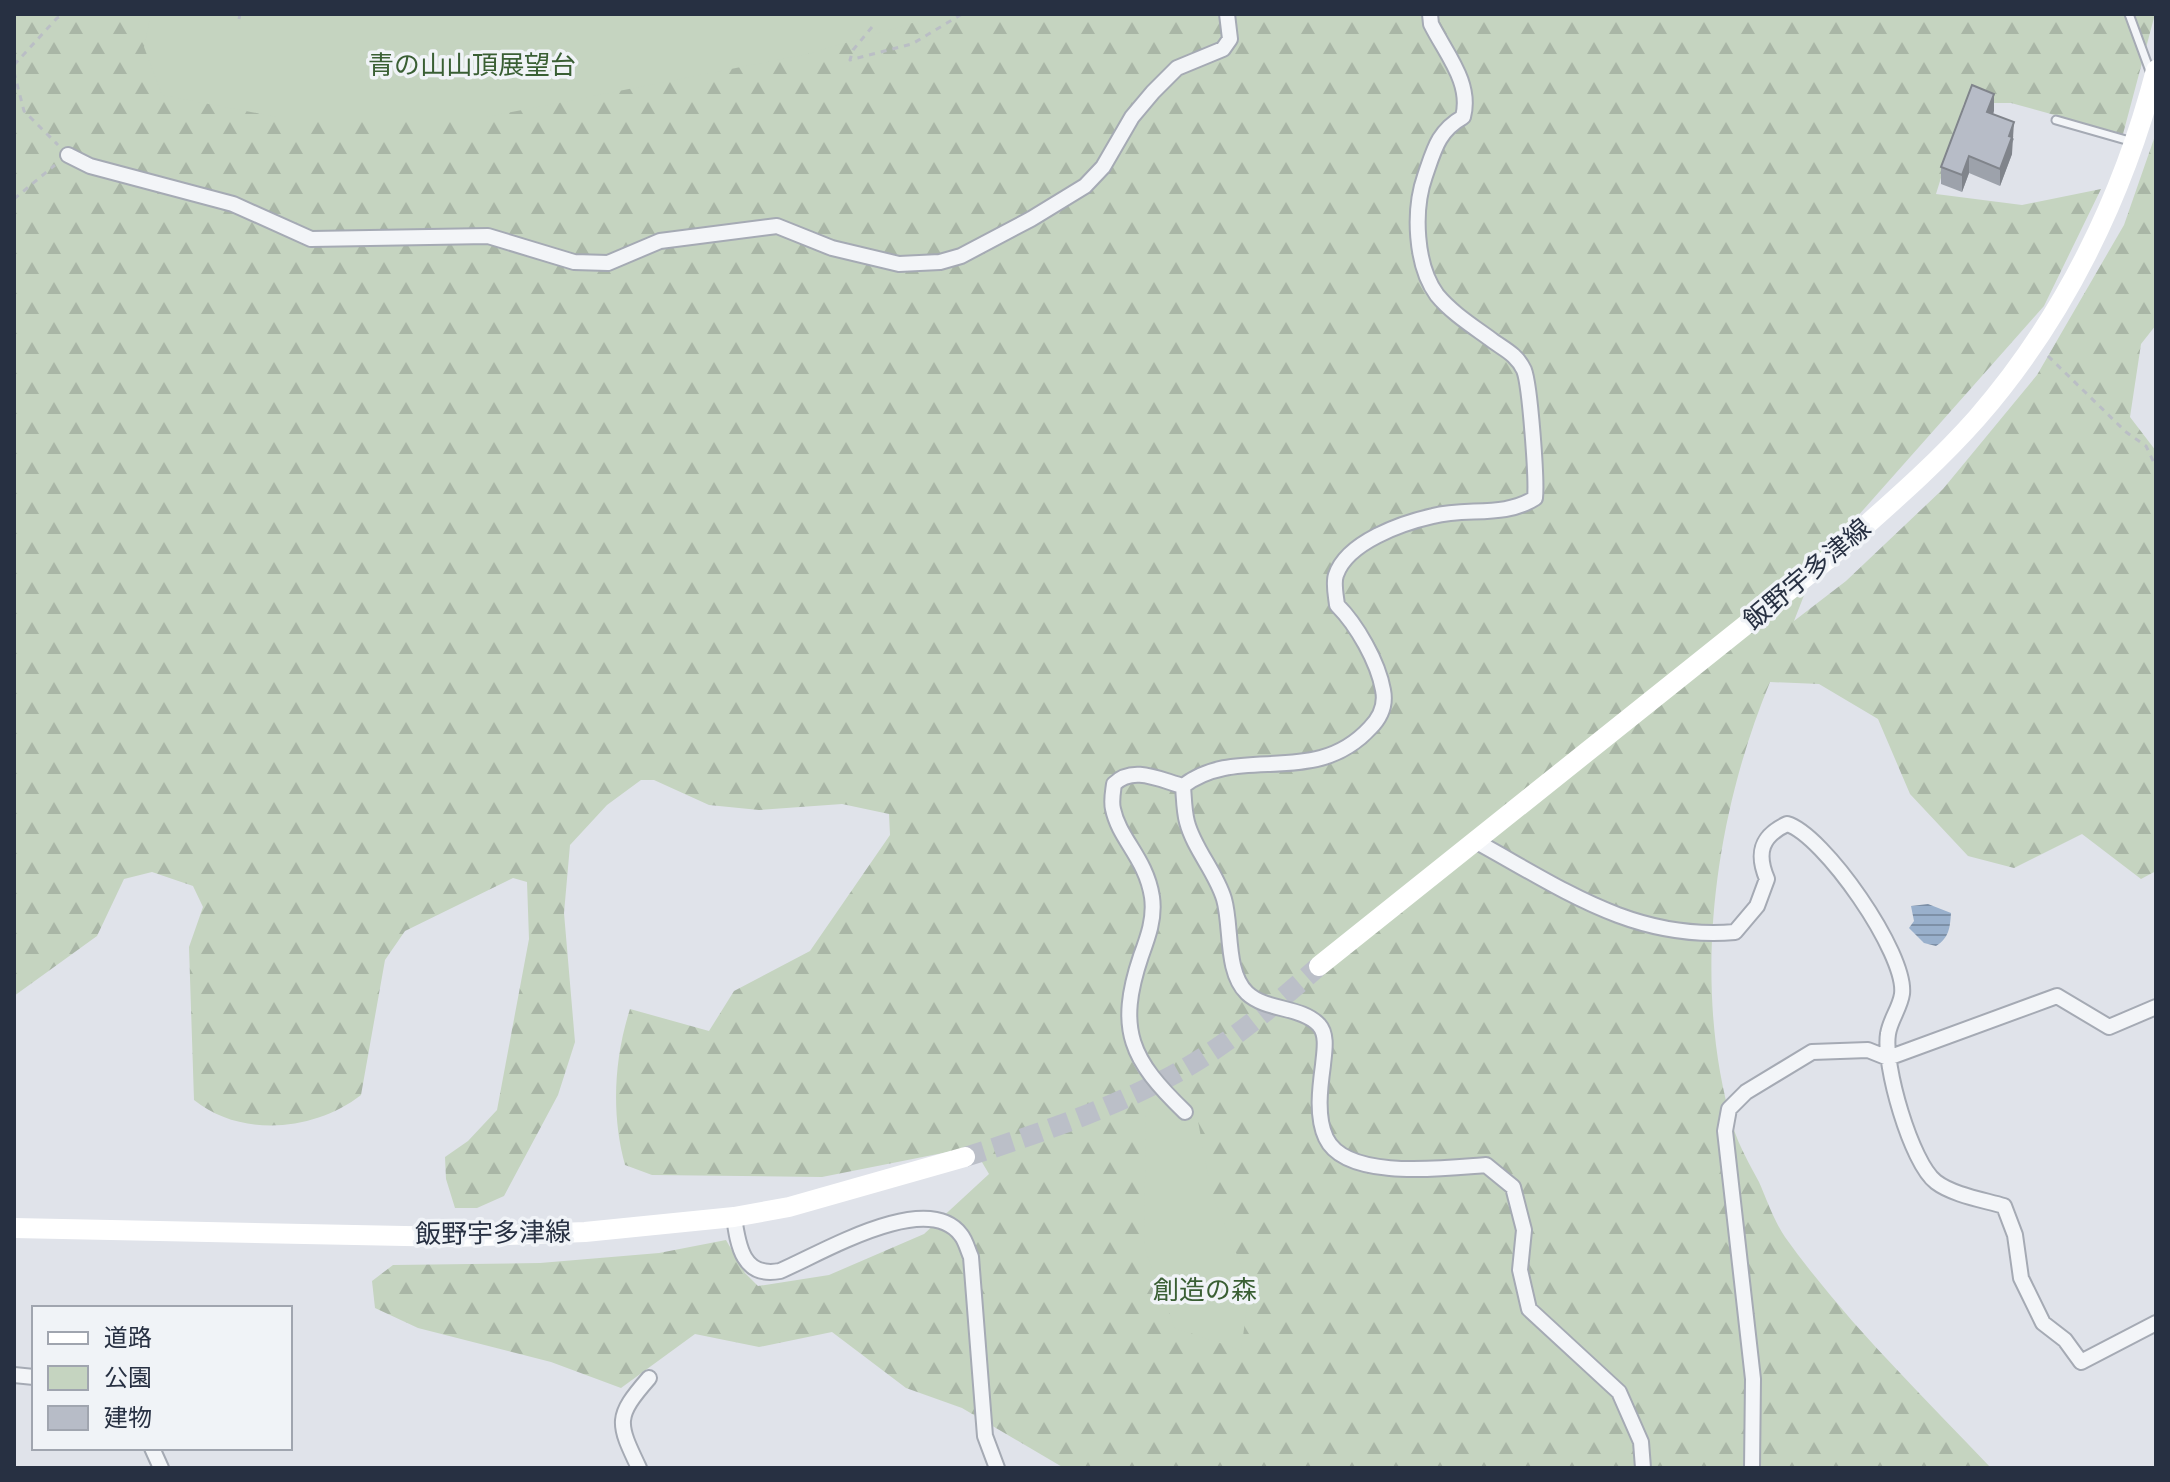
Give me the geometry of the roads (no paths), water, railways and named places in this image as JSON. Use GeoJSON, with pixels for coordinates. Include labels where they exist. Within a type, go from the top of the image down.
{"type":"FeatureCollection","features":[{"type":"Feature","properties":{"kind":"main road","name":"飯野宇多津線"},"geometry":{"type":"LineString","coordinates":[[1319,966],[1827,560],[1907,488],[1977,417],[2033,343],[2077,274],[2121,184],[2155,75]]}},
{"type":"Feature","properties":{"kind":"main road","name":"飯野宇多津線"},"geometry":{"type":"LineString","coordinates":[[14,1228],[455,1237],[585,1232],[734,1217],[846,1193],[965,1157]]}},
{"type":"Feature","properties":{"kind":"street"},"geometry":{"type":"LineString","coordinates":[[68,155],[90,166],[233,204],[311,239],[488,236],[574,262],[608,263],[660,241],[777,226],[832,248],[899,264],[940,262],[975,249],[1085,186],[1103,167],[1132,117],[1177,68],[1223,49],[1230,39],[1227,14]]}},
{"type":"Feature","properties":{"kind":"street"},"geometry":{"type":"LineString","coordinates":[[1185,1112],[1155,1083],[1139,1059],[1128,1032],[1128,1002],[1154,911],[1149,877],[1113,808],[1114,784],[1121,777],[1134,773],[1183,786],[1206,771],[1314,761],[1336,756],[1354,746],[1374,724],[1385,703],[1381,675],[1347,615],[1337,605],[1334,577],[1344,558],[1361,543],[1434,515],[1521,507],[1535,498],[1537,479],[1525,372],[1513,352],[1450,309],[1436,293],[1424,266],[1418,218],[1421,187],[1438,139],[1447,126],[1463,117],[1467,101],[1464,84],[1431,24],[1430,14]]}},
{"type":"Feature","properties":{"kind":"street"},"geometry":{"type":"LineString","coordinates":[[1183,786],[1188,824],[1224,900],[1237,979],[1247,993],[1264,1003],[1312,1019],[1321,1027],[1325,1043],[1319,1096],[1325,1137],[1338,1154],[1359,1165],[1437,1168],[1486,1165],[1513,1187],[1524,1230],[1520,1270],[1529,1309],[1619,1392],[1641,1442],[1643,1468]]}},
{"type":"Feature","properties":{"kind":"street"},"geometry":{"type":"LineString","coordinates":[[1477,842],[1616,918],[1703,935],[1735,932],[1757,906],[1767,879],[1760,861],[1761,846],[1775,829],[1787,824],[1801,828],[1836,865],[1879,929],[1900,972],[1902,994],[1888,1034],[1888,1058],[1918,1157],[1935,1182],[2004,1206],[2015,1235],[2021,1278],[2043,1323],[2065,1340],[2081,1362],[2156,1323]]}},
{"type":"Feature","properties":{"kind":"street"},"geometry":{"type":"LineString","coordinates":[[1752,1468],[1753,1379],[1725,1131],[1729,1109],[1746,1092],[1812,1052],[1868,1050],[1888,1058],[2057,996],[2109,1027],[2156,1007]]}},
{"type":"Feature","properties":{"kind":"street"},"geometry":{"type":"LineString","coordinates":[[734,1217],[740,1252],[750,1267],[764,1274],[780,1271],[896,1220],[921,1216],[942,1221],[961,1234],[971,1257],[985,1436],[997,1468]]}},
{"type":"Feature","properties":{"kind":"street"},"geometry":{"type":"LineString","coordinates":[[639,1468],[622,1433],[624,1407],[649,1378]]}},
{"type":"Feature","properties":{"kind":"lane"},"geometry":{"type":"LineString","coordinates":[[2129,14],[2155,75]]}},
{"type":"Feature","properties":{"kind":"lane"},"geometry":{"type":"LineString","coordinates":[[2056,120],[2135,142]]}},
{"type":"Feature","properties":{"kind":"water"},"geometry":{"type":"Polygon","coordinates":[[[1928,904],[1951,913],[1948,932],[1936,946],[1924,943],[1909,928],[1914,921],[1911,906],[1928,904]]]}},
{"type":"Feature","properties":{"kind":"tunnel"},"geometry":{"type":"LineString","coordinates":[[965,1157],[1070,1121],[1171,1076],[1229,1039],[1319,966]]}},
{"type":"Feature","properties":{"kind":"park label","name":"青の山山頂展望台"},"geometry":{"type":"Point","coordinates":[472,65]}},
{"type":"Feature","properties":{"kind":"park label","name":"創造の森"},"geometry":{"type":"Point","coordinates":[1205,1290]}}]}
